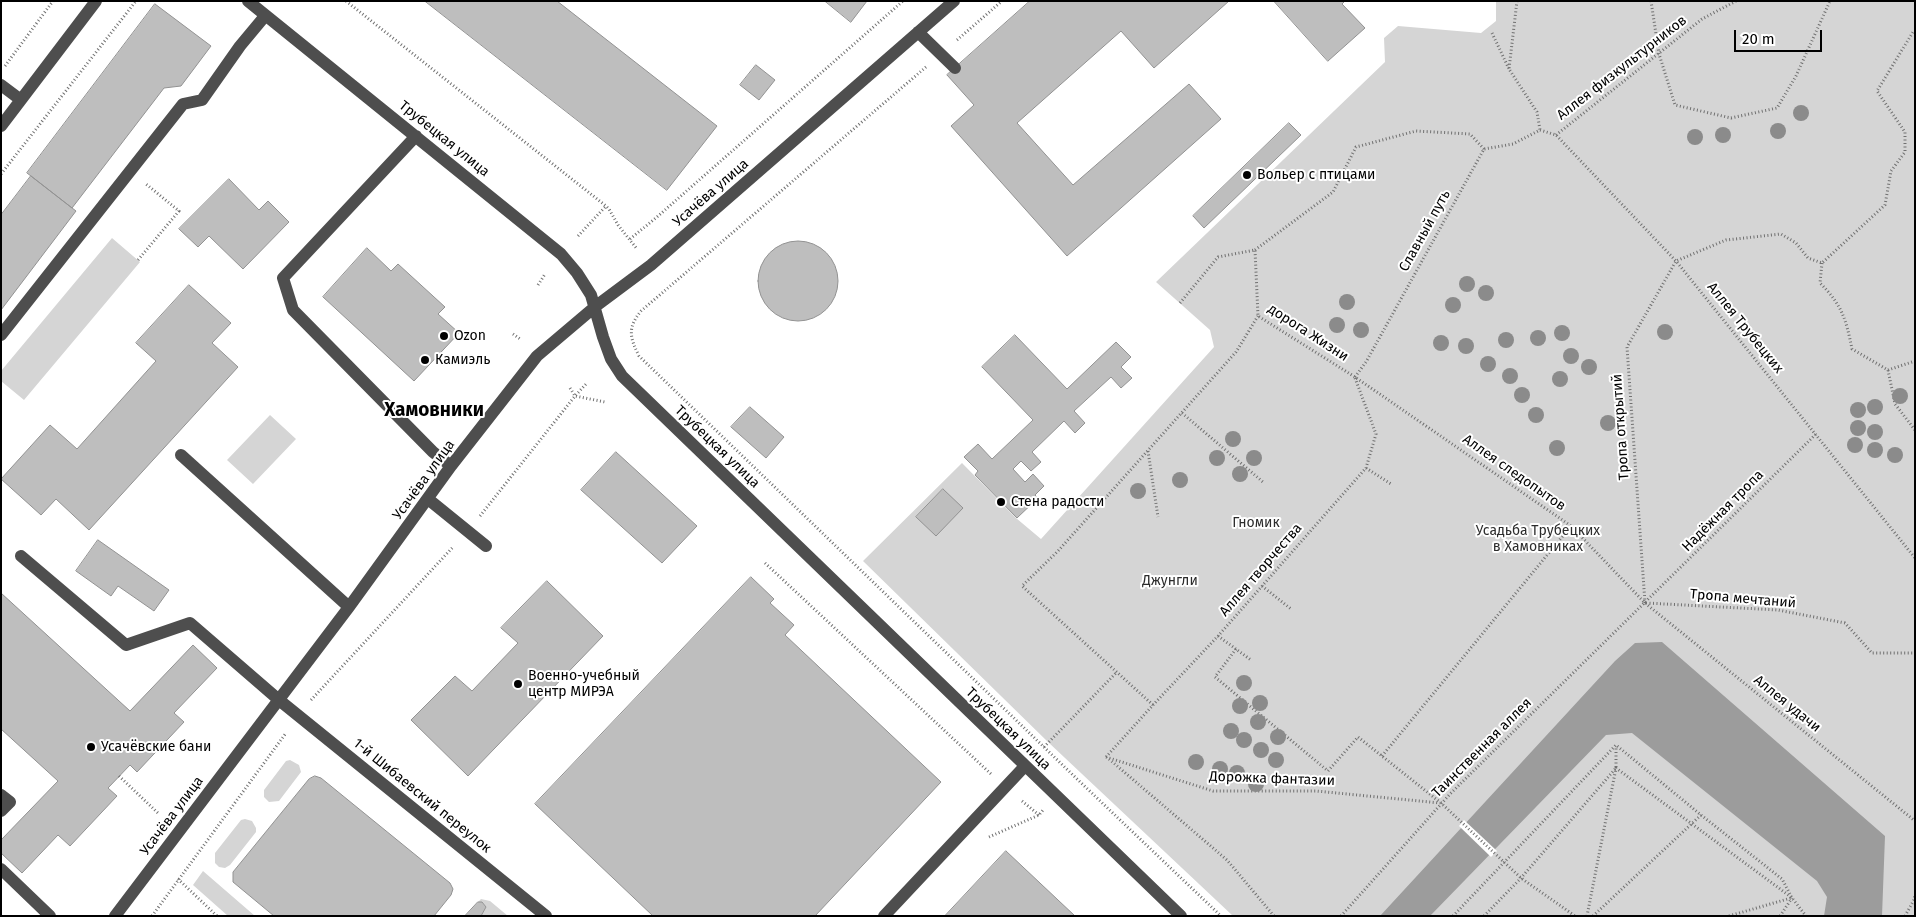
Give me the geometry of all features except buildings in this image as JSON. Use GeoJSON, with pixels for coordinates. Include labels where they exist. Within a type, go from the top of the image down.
{"type":"FeatureCollection","features":[{"type":"Feature","properties":{"kind":"street"},"geometry":{"type":"LineString","coordinates":[[1,126],[96,1]]}},
{"type":"Feature","properties":{"kind":"street","name":"Трубецкая улица"},"geometry":{"type":"LineString","coordinates":[[248,1],[562,254],[592,295],[611,359],[622,376],[1181,916]]}},
{"type":"Feature","properties":{"kind":"street","name":"Усачёва улица"},"geometry":{"type":"LineString","coordinates":[[115,916],[349,607],[452,466],[537,356],[596,306],[651,265],[954,1]]}},
{"type":"Feature","properties":{"kind":"street"},"geometry":{"type":"LineString","coordinates":[[1,335],[182,104],[202,100],[240,46],[265,16]]}},
{"type":"Feature","properties":{"kind":"street"},"geometry":{"type":"LineString","coordinates":[[918,32],[955,68]]}},
{"type":"Feature","properties":{"kind":"street"},"geometry":{"type":"LineString","coordinates":[[1,85],[21,100]]}},
{"type":"Feature","properties":{"kind":"street"},"geometry":{"type":"LineString","coordinates":[[416,136],[283,278],[293,310],[433,452],[452,466]]}},
{"type":"Feature","properties":{"kind":"street"},"geometry":{"type":"LineString","coordinates":[[181,455],[349,607]]}},
{"type":"Feature","properties":{"kind":"street"},"geometry":{"type":"LineString","coordinates":[[428,499],[486,546]]}},
{"type":"Feature","properties":{"kind":"street","name":"1-й Шибаевский переулок"},"geometry":{"type":"LineString","coordinates":[[21,556],[126,646],[190,623],[278,700],[546,916]]}},
{"type":"Feature","properties":{"kind":"street"},"geometry":{"type":"LineString","coordinates":[[884,916],[1025,766]]}},
{"type":"Feature","properties":{"kind":"street"},"geometry":{"type":"LineString","coordinates":[[1,794],[10,802],[1,811]]}},
{"type":"Feature","properties":{"kind":"street"},"geometry":{"type":"LineString","coordinates":[[1,869],[50,916]]}},
{"type":"Feature","properties":{"kind":"path"},"geometry":{"type":"LineString","coordinates":[[1,70],[53,1]]}},
{"type":"Feature","properties":{"kind":"path"},"geometry":{"type":"LineString","coordinates":[[1,174],[136,1]]}},
{"type":"Feature","properties":{"kind":"path"},"geometry":{"type":"LineString","coordinates":[[346,1],[606,206],[618,226],[637,249]]}},
{"type":"Feature","properties":{"kind":"path"},"geometry":{"type":"LineString","coordinates":[[630,240],[903,1]]}},
{"type":"Feature","properties":{"kind":"path"},"geometry":{"type":"LineString","coordinates":[[1002,1],[641,311],[636,317],[630,339],[639,356],[1221,916]]}},
{"type":"Feature","properties":{"kind":"path"},"geometry":{"type":"LineString","coordinates":[[1509,69],[1517,1]]}},
{"type":"Feature","properties":{"kind":"path"},"geometry":{"type":"LineString","coordinates":[[1651,1],[1659,54],[1676,105],[1731,118],[1777,108],[1796,76],[1830,1]]}},
{"type":"Feature","properties":{"kind":"path","name":"Аллея физкультурников"},"geometry":{"type":"LineString","coordinates":[[1556,135],[1702,19],[1736,1]]}},
{"type":"Feature","properties":{"kind":"path"},"geometry":{"type":"LineString","coordinates":[[1180,303],[1218,257],[1255,250],[1333,192],[1356,147],[1416,131],[1470,134],[1484,149],[1513,144],[1540,130],[1537,112],[1509,69],[1492,32]]}},
{"type":"Feature","properties":{"kind":"path"},"geometry":{"type":"LineString","coordinates":[[1915,32],[1913,32],[1877,91],[1905,132],[1905,152],[1891,171],[1884,204],[1822,263],[1820,283],[1832,295],[1846,320],[1852,349],[1888,370],[1895,404],[1915,430]]}},
{"type":"Feature","properties":{"kind":"path","name":"Аллея Трубецких"},"geometry":{"type":"LineString","coordinates":[[1540,130],[1556,135],[1676,261],[1915,558]]}},
{"type":"Feature","properties":{"kind":"path","name":"Славный путь"},"geometry":{"type":"LineString","coordinates":[[1355,377],[1366,362],[1484,149]]}},
{"type":"Feature","properties":{"kind":"path"},"geometry":{"type":"LineString","coordinates":[[130,171],[178,211],[138,260]]}},
{"type":"Feature","properties":{"kind":"path"},"geometry":{"type":"LineString","coordinates":[[578,236],[606,206]]}},
{"type":"Feature","properties":{"kind":"path"},"geometry":{"type":"LineString","coordinates":[[1676,261],[1726,240],[1781,234],[1796,243],[1808,258],[1822,263]]}},
{"type":"Feature","properties":{"kind":"path","name":"дорога Жизни"},"geometry":{"type":"LineString","coordinates":[[1255,250],[1258,316],[1355,377]]}},
{"type":"Feature","properties":{"kind":"path","name":"Тропа открытий"},"geometry":{"type":"LineString","coordinates":[[1645,603],[1627,347],[1676,261]]}},
{"type":"Feature","properties":{"kind":"path"},"geometry":{"type":"LineString","coordinates":[[538,285],[545,274]]}},
{"type":"Feature","properties":{"kind":"path"},"geometry":{"type":"LineString","coordinates":[[1153,705],[1022,586],[1058,551],[1236,352],[1258,316]]}},
{"type":"Feature","properties":{"kind":"path"},"geometry":{"type":"LineString","coordinates":[[513,334],[520,339]]}},
{"type":"Feature","properties":{"kind":"path"},"geometry":{"type":"LineString","coordinates":[[1888,370],[1915,361]]}},
{"type":"Feature","properties":{"kind":"path","name":"Аллея творчества"},"geometry":{"type":"LineString","coordinates":[[1106,757],[1218,636],[1366,468],[1376,434],[1355,377]]}},
{"type":"Feature","properties":{"kind":"path","name":"Аллея следопытов"},"geometry":{"type":"LineString","coordinates":[[1355,377],[1571,526],[1645,603]]}},
{"type":"Feature","properties":{"kind":"path"},"geometry":{"type":"LineString","coordinates":[[152,916],[313,696],[468,531],[586,384]]}},
{"type":"Feature","properties":{"kind":"path"},"geometry":{"type":"LineString","coordinates":[[570,388],[575,396],[604,402]]}},
{"type":"Feature","properties":{"kind":"path"},"geometry":{"type":"LineString","coordinates":[[1182,413],[1263,482]]}},
{"type":"Feature","properties":{"kind":"path","name":"Надёжная тропа"},"geometry":{"type":"LineString","coordinates":[[1645,603],[1816,434]]}},
{"type":"Feature","properties":{"kind":"path"},"geometry":{"type":"LineString","coordinates":[[1148,450],[1158,517]]}},
{"type":"Feature","properties":{"kind":"path"},"geometry":{"type":"LineString","coordinates":[[1366,468],[1391,484]]}},
{"type":"Feature","properties":{"kind":"path"},"geometry":{"type":"LineString","coordinates":[[1382,756],[1571,526]]}},
{"type":"Feature","properties":{"kind":"path"},"geometry":{"type":"LineString","coordinates":[[765,562],[971,756],[1038,815]]}},
{"type":"Feature","properties":{"kind":"path"},"geometry":{"type":"LineString","coordinates":[[1262,586],[1291,608]]}},
{"type":"Feature","properties":{"kind":"path","name":"Тропа мечтаний"},"geometry":{"type":"LineString","coordinates":[[1645,603],[1778,610],[1845,623],[1872,653],[1915,653]]}},
{"type":"Feature","properties":{"kind":"path","name":"Таинственная аллея"},"geometry":{"type":"LineString","coordinates":[[1341,916],[1441,803],[1645,603]]}},
{"type":"Feature","properties":{"kind":"path","name":"Аллея удачи"},"geometry":{"type":"LineString","coordinates":[[1645,603],[1915,821]]}},
{"type":"Feature","properties":{"kind":"path"},"geometry":{"type":"LineString","coordinates":[[1218,636],[1251,660]]}},
{"type":"Feature","properties":{"kind":"path"},"geometry":{"type":"LineString","coordinates":[[1236,649],[1215,677],[1328,771],[1358,737],[1441,803],[1521,878],[1576,916]]}},
{"type":"Feature","properties":{"kind":"path"},"geometry":{"type":"LineString","coordinates":[[1044,747],[1116,673]]}},
{"type":"Feature","properties":{"kind":"path"},"geometry":{"type":"LineString","coordinates":[[1587,916],[1616,768],[1616,745]]}},
{"type":"Feature","properties":{"kind":"path"},"geometry":{"type":"LineString","coordinates":[[1616,745],[1782,879],[1792,898],[1806,916]]}},
{"type":"Feature","properties":{"kind":"path"},"geometry":{"type":"LineString","coordinates":[[1453,916],[1616,745]]}},
{"type":"Feature","properties":{"kind":"path"},"geometry":{"type":"LineString","coordinates":[[1106,757],[1227,860],[1274,916]]}},
{"type":"Feature","properties":{"kind":"path","name":"Дорожка фантазии"},"geometry":{"type":"LineString","coordinates":[[1106,757],[1213,791],[1316,790],[1441,803]]}},
{"type":"Feature","properties":{"kind":"path"},"geometry":{"type":"LineString","coordinates":[[1616,768],[1792,898]]}},
{"type":"Feature","properties":{"kind":"path"},"geometry":{"type":"LineString","coordinates":[[1484,916],[1521,878],[1616,768]]}},
{"type":"Feature","properties":{"kind":"path"},"geometry":{"type":"LineString","coordinates":[[119,776],[159,814]]}},
{"type":"Feature","properties":{"kind":"path"},"geometry":{"type":"LineString","coordinates":[[1593,916],[1701,815]]}},
{"type":"Feature","properties":{"kind":"path"},"geometry":{"type":"LineString","coordinates":[[178,879],[217,916]]}},
{"type":"Feature","properties":{"kind":"path"},"geometry":{"type":"LineString","coordinates":[[1905,916],[1914,901],[1915,894]]}},
{"type":"Feature","properties":{"kind":"path"},"geometry":{"type":"LineString","coordinates":[[1728,916],[1792,898]]}},
{"type":"Feature","properties":{"kind":"path"},"geometry":{"type":"LineString","coordinates":[[1780,916],[1792,898]]}},
{"type":"Feature","properties":{"kind":"green space","name":"Усадьба Трубецких в Хамовниках"},"geometry":{"type":"Polygon","coordinates":[[[1496,1],[1915,1],[1915,916],[1233,916],[1048,742],[863,561],[962,463],[1016,518],[1041,539],[1214,347],[1210,330],[1156,282],[1385,62],[1384,38],[1398,26],[1481,33],[1496,21],[1496,1]]]}},
{"type":"Feature","properties":{"kind":"green space"},"geometry":{"type":"Polygon","coordinates":[[[112,238],[140,262],[24,400],[1,381],[1,371],[112,238]]]}},
{"type":"Feature","properties":{"kind":"green space"},"geometry":{"type":"Polygon","coordinates":[[[270,415],[296,439],[253,484],[227,460],[270,415]]]}},
{"type":"Feature","properties":{"kind":"green space"},"geometry":{"type":"Polygon","coordinates":[[[290,760],[299,765],[301,772],[279,801],[269,802],[264,797],[264,790],[286,761],[290,760]]]}},
{"type":"Feature","properties":{"kind":"green space"},"geometry":{"type":"Polygon","coordinates":[[[241,820],[252,821],[256,832],[230,865],[225,868],[219,867],[215,863],[215,853],[241,820]]]}},
{"type":"Feature","properties":{"kind":"green space"},"geometry":{"type":"Polygon","coordinates":[[[203,871],[255,916],[228,916],[193,885],[203,871]]]}},
{"type":"Feature","properties":{"kind":"green space"},"geometry":{"type":"Polygon","coordinates":[[[481,899],[490,901],[508,916],[481,916],[486,907],[482,902],[478,902],[481,899]]]}},
{"type":"Feature","properties":{"kind":"shaded area"},"geometry":{"type":"Polygon","coordinates":[[[1662,642],[1885,836],[1882,916],[1824,916],[1827,897],[1817,881],[1632,733],[1606,735],[1430,916],[1380,916],[1615,661],[1635,643],[1662,642]]]}},
{"type":"Feature","properties":{"kind":"pier"},"geometry":{"type":"Polygon","coordinates":[[[1464,820],[1497,851],[1491,857],[1459,826],[1464,820]]]}},
{"type":"Feature","properties":{"kind":"place","name":"Вольер с птицами"},"geometry":{"type":"Point","coordinates":[1247,175]}},
{"type":"Feature","properties":{"kind":"place","name":"Ozon"},"geometry":{"type":"Point","coordinates":[444,336]}},
{"type":"Feature","properties":{"kind":"place","name":"Камиэль"},"geometry":{"type":"Point","coordinates":[425,360]}},
{"type":"Feature","properties":{"kind":"place","name":"Стена радости"},"geometry":{"type":"Point","coordinates":[1001,502]}},
{"type":"Feature","properties":{"kind":"place","name":"Военно-учебный центр МИРЭА"},"geometry":{"type":"Point","coordinates":[518,684]}},
{"type":"Feature","properties":{"kind":"place","name":"Усачёвские бани"},"geometry":{"type":"Point","coordinates":[91,747]}},
{"type":"Feature","properties":{"kind":"district","name":"Хамовники"},"geometry":{"type":"Point","coordinates":[434,411]}},
{"type":"Feature","properties":{"kind":"park label","name":"Гномик"},"geometry":{"type":"Point","coordinates":[1256,523]}},
{"type":"Feature","properties":{"kind":"park label","name":"Джунгли"},"geometry":{"type":"Point","coordinates":[1170,581]}}]}
